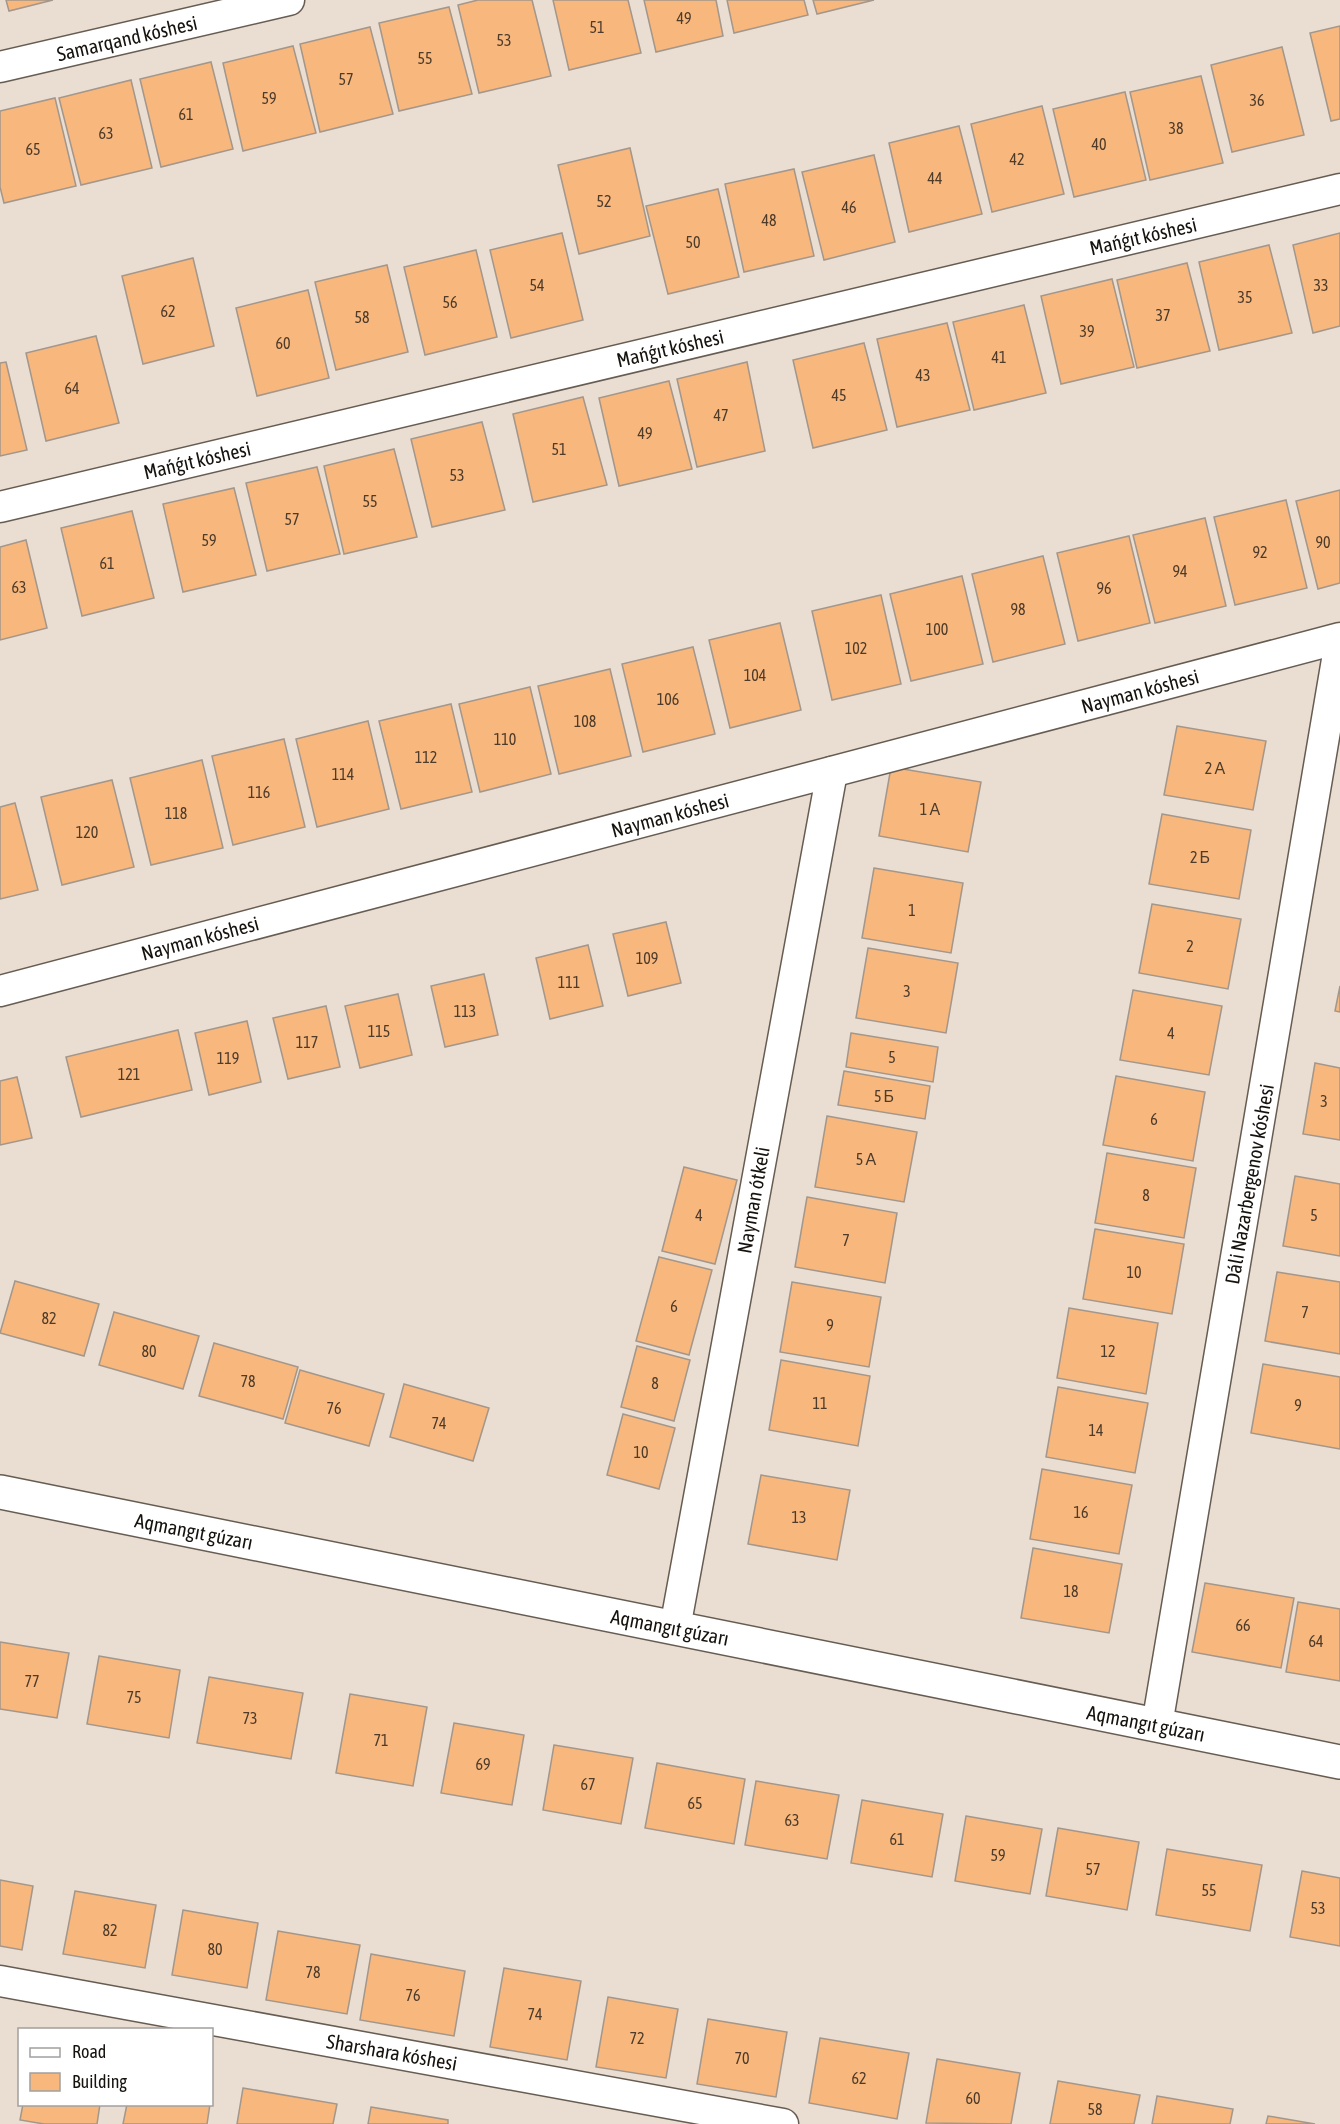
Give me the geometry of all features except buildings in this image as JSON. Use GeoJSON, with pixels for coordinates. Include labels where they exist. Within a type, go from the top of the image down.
{"type":"FeatureCollection","features":[{"type":"Feature","properties":{"kind":"street","name":"Samarqand kóshesi"},"geometry":{"type":"LineString","coordinates":[[0,67],[289,0]]}},
{"type":"Feature","properties":{"kind":"street","name":"Mańǵıt kóshesi"},"geometry":{"type":"LineString","coordinates":[[0,507],[1340,189]]}},
{"type":"Feature","properties":{"kind":"street","name":"Nayman kóshesi"},"geometry":{"type":"LineString","coordinates":[[0,991],[1340,638]]}},
{"type":"Feature","properties":{"kind":"street","name":"Dáli Nazarbergenov kóshesi"},"geometry":{"type":"LineString","coordinates":[[1157,1725],[1340,642]]}},
{"type":"Feature","properties":{"kind":"street","name":"Nayman ótkeli"},"geometry":{"type":"LineString","coordinates":[[675,1628],[832,772]]}},
{"type":"Feature","properties":{"kind":"street","name":"Aqmangıt gúzarı"},"geometry":{"type":"LineString","coordinates":[[0,1492],[1340,1762]]}},
{"type":"Feature","properties":{"kind":"street","name":"Sharshara kóshesi"},"geometry":{"type":"LineString","coordinates":[[0,1981],[783,2124]]}}]}
